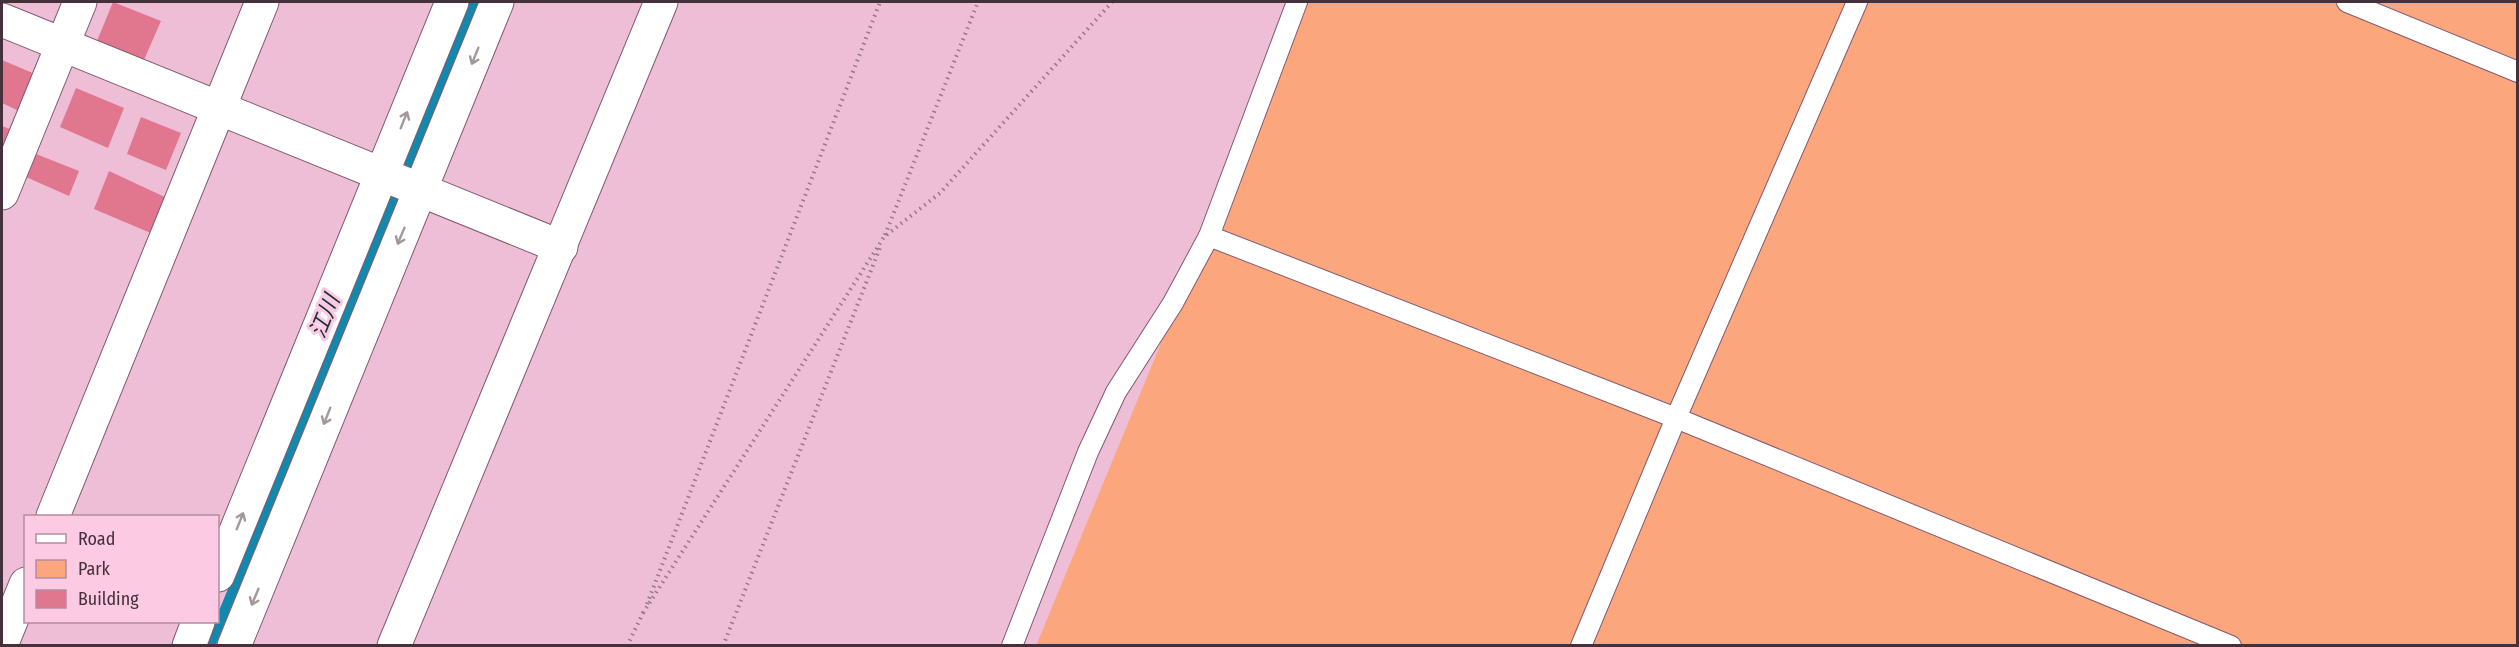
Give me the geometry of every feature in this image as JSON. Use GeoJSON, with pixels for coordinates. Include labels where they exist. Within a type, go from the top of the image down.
{"type":"FeatureCollection","features":[{"type":"Feature","properties":{"kind":"street"},"geometry":{"type":"LineString","coordinates":[[2,193],[80,2]]}},
{"type":"Feature","properties":{"kind":"street"},"geometry":{"type":"LineString","coordinates":[[53,515],[262,2]]}},
{"type":"Feature","properties":{"kind":"street"},"geometry":{"type":"LineString","coordinates":[[234,645],[363,324],[452,2]]}},
{"type":"Feature","properties":{"kind":"street"},"geometry":{"type":"LineString","coordinates":[[219,573],[401,182],[497,2]]}},
{"type":"Feature","properties":{"kind":"street"},"geometry":{"type":"LineString","coordinates":[[394,645],[661,2]]}},
{"type":"Feature","properties":{"kind":"street"},"geometry":{"type":"LineString","coordinates":[[2,20],[561,247]]}},
{"type":"Feature","properties":{"kind":"street"},"geometry":{"type":"LineString","coordinates":[[2,643],[24,589]]}},
{"type":"Feature","properties":{"kind":"street"},"geometry":{"type":"LineString","coordinates":[[189,645],[197,623]]}},
{"type":"Feature","properties":{"kind":"lane"},"geometry":{"type":"LineString","coordinates":[[1012,645],[1088,452],[1116,392],[1173,303],[1209,236],[1297,2]]}},
{"type":"Feature","properties":{"kind":"lane"},"geometry":{"type":"LineString","coordinates":[[1581,645],[1676,418],[1857,2]]}},
{"type":"Feature","properties":{"kind":"lane"},"geometry":{"type":"LineString","coordinates":[[2347,2],[2517,72]]}},
{"type":"Feature","properties":{"kind":"lane"},"geometry":{"type":"LineString","coordinates":[[1209,236],[1676,418],[2231,645]]}},
{"type":"Feature","properties":{"kind":"path"},"geometry":{"type":"LineString","coordinates":[[627,645],[643,613],[880,2]]}},
{"type":"Feature","properties":{"kind":"path"},"geometry":{"type":"LineString","coordinates":[[723,645],[978,2]]}},
{"type":"Feature","properties":{"kind":"path"},"geometry":{"type":"LineString","coordinates":[[643,613],[884,237],[940,194],[1112,2]]}},
{"type":"Feature","properties":{"kind":"green space"},"geometry":{"type":"Polygon","coordinates":[[[1302,2],[2517,2],[2517,645],[1036,646],[1302,2]]]}},
{"type":"Feature","properties":{"kind":"building"},"geometry":{"type":"Polygon","coordinates":[[[113,2],[161,21],[143,62],[97,41],[113,2]]]}},
{"type":"Feature","properties":{"kind":"building"},"geometry":{"type":"Polygon","coordinates":[[[2,60],[35,74],[19,111],[2,103],[2,60]]]}},
{"type":"Feature","properties":{"kind":"building"},"geometry":{"type":"Polygon","coordinates":[[[76,88],[124,108],[108,148],[60,127],[76,88]]]}},
{"type":"Feature","properties":{"kind":"building"},"geometry":{"type":"Polygon","coordinates":[[[141,117],[181,133],[166,170],[127,154],[141,117]]]}},
{"type":"Feature","properties":{"kind":"building"},"geometry":{"type":"Polygon","coordinates":[[[2,126],[12,130],[2,156],[2,126]]]}},
{"type":"Feature","properties":{"kind":"building"},"geometry":{"type":"Polygon","coordinates":[[[36,154],[79,171],[69,196],[26,177],[36,154]]]}},
{"type":"Feature","properties":{"kind":"building"},"geometry":{"type":"Polygon","coordinates":[[[109,171],[167,198],[153,234],[94,209],[109,171]]]}},
{"type":"Feature","properties":{"kind":"waterway","name":"江川"},"geometry":{"type":"LineString","coordinates":[[210,646],[474,2]]}}]}
